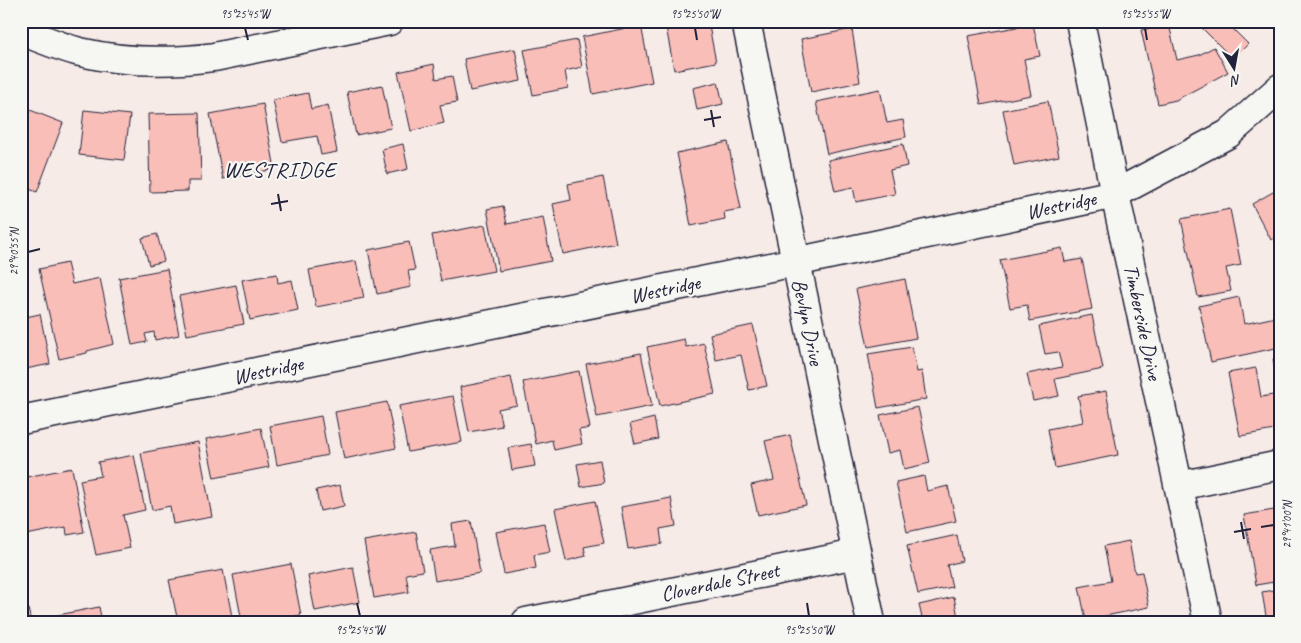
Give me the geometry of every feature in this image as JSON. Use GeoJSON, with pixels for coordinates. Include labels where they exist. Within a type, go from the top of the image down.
{"type":"FeatureCollection","features":[{"type":"Feature","properties":{"kind":"street"},"geometry":{"type":"LineString","coordinates":[[21,31],[79,52],[112,57],[186,61],[389,21]]}},
{"type":"Feature","properties":{"kind":"street","name":"Bevlyn Drive"},"geometry":{"type":"LineString","coordinates":[[746,21],[871,622]]}},
{"type":"Feature","properties":{"kind":"street","name":"Timberside Drive"},"geometry":{"type":"LineString","coordinates":[[1080,21],[1115,194],[1208,622]]}},
{"type":"Feature","properties":{"kind":"street","name":"Westridge"},"geometry":{"type":"LineString","coordinates":[[21,420],[795,262],[1115,194],[1228,134],[1280,88]]}},
{"type":"Feature","properties":{"kind":"street"},"geometry":{"type":"LineString","coordinates":[[1179,486],[1280,465]]}},
{"type":"Feature","properties":{"kind":"street","name":"Cloverdale Street"},"geometry":{"type":"LineString","coordinates":[[526,622],[856,554]]}},
{"type":"Feature","properties":{"kind":"building"},"geometry":{"type":"Polygon","coordinates":[[[665,21],[708,21],[716,62],[674,70],[665,21]]]}},
{"type":"Feature","properties":{"kind":"building"},"geometry":{"type":"Polygon","coordinates":[[[796,21],[836,21],[797,29],[796,21]]]}},
{"type":"Feature","properties":{"kind":"building"},"geometry":{"type":"Polygon","coordinates":[[[993,21],[1020,21],[994,26],[993,21]]]}},
{"type":"Feature","properties":{"kind":"building"},"geometry":{"type":"Polygon","coordinates":[[[1195,21],[1229,21],[1227,23],[1248,44],[1233,59],[1195,21]]]}},
{"type":"Feature","properties":{"kind":"building"},"geometry":{"type":"Polygon","coordinates":[[[1033,24],[1040,56],[1024,59],[1031,95],[981,105],[968,36],[1033,24]]]}},
{"type":"Feature","properties":{"kind":"building"},"geometry":{"type":"Polygon","coordinates":[[[1169,24],[1177,60],[1199,55],[1214,47],[1228,72],[1176,100],[1158,104],[1141,30],[1169,24]]]}},
{"type":"Feature","properties":{"kind":"building"},"geometry":{"type":"Polygon","coordinates":[[[641,25],[652,82],[593,94],[582,37],[641,25]]]}},
{"type":"Feature","properties":{"kind":"building"},"geometry":{"type":"Polygon","coordinates":[[[852,29],[860,82],[811,92],[801,39],[852,29]]]}},
{"type":"Feature","properties":{"kind":"building"},"geometry":{"type":"Polygon","coordinates":[[[577,40],[582,67],[565,71],[568,88],[533,95],[524,50],[577,40]]]}},
{"type":"Feature","properties":{"kind":"building"},"geometry":{"type":"Polygon","coordinates":[[[515,49],[521,81],[470,91],[464,59],[515,49]]]}},
{"type":"Feature","properties":{"kind":"building"},"geometry":{"type":"Polygon","coordinates":[[[434,64],[436,79],[452,76],[457,102],[440,105],[444,123],[411,131],[398,72],[434,64]]]}},
{"type":"Feature","properties":{"kind":"building"},"geometry":{"type":"Polygon","coordinates":[[[718,82],[723,104],[697,110],[693,88],[718,82]]]}},
{"type":"Feature","properties":{"kind":"building"},"geometry":{"type":"Polygon","coordinates":[[[382,85],[391,128],[356,135],[347,92],[382,85]]]}},
{"type":"Feature","properties":{"kind":"building"},"geometry":{"type":"Polygon","coordinates":[[[880,89],[887,123],[903,120],[906,137],[827,154],[816,102],[880,89]]]}},
{"type":"Feature","properties":{"kind":"building"},"geometry":{"type":"Polygon","coordinates":[[[308,93],[311,109],[328,105],[337,152],[321,155],[317,136],[282,142],[273,100],[308,93]]]}},
{"type":"Feature","properties":{"kind":"building"},"geometry":{"type":"Polygon","coordinates":[[[1048,101],[1059,156],[1014,165],[1003,110],[1048,101]]]}},
{"type":"Feature","properties":{"kind":"building"},"geometry":{"type":"Polygon","coordinates":[[[263,104],[275,169],[223,179],[210,114],[263,104]]]}},
{"type":"Feature","properties":{"kind":"building"},"geometry":{"type":"Polygon","coordinates":[[[30,110],[63,123],[37,192],[21,186],[21,124],[24,125],[30,110]]]}},
{"type":"Feature","properties":{"kind":"building"},"geometry":{"type":"Polygon","coordinates":[[[84,110],[130,115],[124,160],[79,155],[84,110]]]}},
{"type":"Feature","properties":{"kind":"building"},"geometry":{"type":"Polygon","coordinates":[[[199,113],[201,181],[188,181],[188,191],[150,192],[148,114],[199,113]]]}},
{"type":"Feature","properties":{"kind":"building"},"geometry":{"type":"Polygon","coordinates":[[[728,142],[741,209],[724,212],[725,219],[691,226],[677,153],[728,142]]]}},
{"type":"Feature","properties":{"kind":"building"},"geometry":{"type":"Polygon","coordinates":[[[403,144],[408,169],[387,174],[382,149],[403,144]]]}},
{"type":"Feature","properties":{"kind":"building"},"geometry":{"type":"Polygon","coordinates":[[[903,144],[907,166],[890,170],[895,194],[856,202],[853,187],[835,191],[828,160],[903,144]]]}},
{"type":"Feature","properties":{"kind":"building"},"geometry":{"type":"Polygon","coordinates":[[[603,177],[616,243],[563,254],[553,204],[571,200],[568,184],[603,177]]]}},
{"type":"Feature","properties":{"kind":"building"},"geometry":{"type":"Polygon","coordinates":[[[1280,188],[1280,236],[1271,240],[1252,204],[1280,188]]]}},
{"type":"Feature","properties":{"kind":"building"},"geometry":{"type":"Polygon","coordinates":[[[21,193],[30,197],[21,216],[21,193]]]}},
{"type":"Feature","properties":{"kind":"building"},"geometry":{"type":"Polygon","coordinates":[[[503,206],[507,224],[543,217],[551,261],[499,271],[487,209],[503,206]]]}},
{"type":"Feature","properties":{"kind":"building"},"geometry":{"type":"Polygon","coordinates":[[[1230,209],[1241,265],[1226,268],[1231,291],[1198,297],[1181,219],[1230,209]]]}},
{"type":"Feature","properties":{"kind":"building"},"geometry":{"type":"Polygon","coordinates":[[[485,225],[494,271],[441,281],[432,235],[485,225]]]}},
{"type":"Feature","properties":{"kind":"building"},"geometry":{"type":"Polygon","coordinates":[[[157,234],[164,261],[149,265],[142,238],[157,234]]]}},
{"type":"Feature","properties":{"kind":"building"},"geometry":{"type":"Polygon","coordinates":[[[409,242],[415,270],[408,271],[411,287],[377,294],[368,250],[409,242]]]}},
{"type":"Feature","properties":{"kind":"building"},"geometry":{"type":"Polygon","coordinates":[[[1062,248],[1065,262],[1082,259],[1092,309],[1030,321],[1027,305],[1010,308],[1000,260],[1062,248]]]}},
{"type":"Feature","properties":{"kind":"building"},"geometry":{"type":"Polygon","coordinates":[[[356,261],[364,298],[316,307],[309,270],[356,261]]]}},
{"type":"Feature","properties":{"kind":"building"},"geometry":{"type":"Polygon","coordinates":[[[67,263],[72,284],[100,278],[114,344],[87,351],[87,353],[59,359],[39,269],[67,263]]]}},
{"type":"Feature","properties":{"kind":"building"},"geometry":{"type":"Polygon","coordinates":[[[167,269],[179,335],[155,340],[154,332],[145,334],[147,342],[132,345],[119,278],[167,269]]]}},
{"type":"Feature","properties":{"kind":"building"},"geometry":{"type":"Polygon","coordinates":[[[277,274],[278,283],[292,280],[298,310],[250,320],[242,280],[277,274]]]}},
{"type":"Feature","properties":{"kind":"building"},"geometry":{"type":"Polygon","coordinates":[[[905,279],[916,338],[868,347],[856,289],[905,279]]]}},
{"type":"Feature","properties":{"kind":"building"},"geometry":{"type":"Polygon","coordinates":[[[236,285],[244,324],[187,335],[179,296],[236,285]]]}},
{"type":"Feature","properties":{"kind":"building"},"geometry":{"type":"Polygon","coordinates":[[[1239,297],[1244,324],[1280,316],[1280,347],[1211,362],[1199,306],[1239,297]]]}},
{"type":"Feature","properties":{"kind":"building"},"geometry":{"type":"Polygon","coordinates":[[[40,314],[50,364],[21,370],[21,318],[40,314]]]}},
{"type":"Feature","properties":{"kind":"building"},"geometry":{"type":"Polygon","coordinates":[[[1092,315],[1103,369],[1055,379],[1059,396],[1033,401],[1027,374],[1062,367],[1058,352],[1045,354],[1039,326],[1092,315]]]}},
{"type":"Feature","properties":{"kind":"building"},"geometry":{"type":"Polygon","coordinates":[[[753,325],[767,386],[749,390],[741,355],[716,360],[710,334],[753,325]]]}},
{"type":"Feature","properties":{"kind":"building"},"geometry":{"type":"Polygon","coordinates":[[[684,339],[686,347],[704,343],[715,394],[660,406],[647,347],[684,339]]]}},
{"type":"Feature","properties":{"kind":"building"},"geometry":{"type":"Polygon","coordinates":[[[912,347],[917,372],[922,371],[926,399],[878,408],[868,354],[912,347]]]}},
{"type":"Feature","properties":{"kind":"building"},"geometry":{"type":"Polygon","coordinates":[[[641,353],[652,406],[597,417],[586,364],[641,353]]]}},
{"type":"Feature","properties":{"kind":"building"},"geometry":{"type":"Polygon","coordinates":[[[1280,358],[1280,429],[1240,436],[1228,373],[1256,368],[1261,397],[1279,394],[1273,359],[1280,358]]]}},
{"type":"Feature","properties":{"kind":"building"},"geometry":{"type":"Polygon","coordinates":[[[579,371],[590,428],[579,430],[582,444],[554,450],[552,440],[536,444],[523,382],[579,371]]]}},
{"type":"Feature","properties":{"kind":"building"},"geometry":{"type":"Polygon","coordinates":[[[511,377],[517,405],[498,409],[502,426],[469,432],[460,387],[511,377]]]}},
{"type":"Feature","properties":{"kind":"building"},"geometry":{"type":"Polygon","coordinates":[[[1106,391],[1118,455],[1055,468],[1048,429],[1083,422],[1078,396],[1106,391]]]}},
{"type":"Feature","properties":{"kind":"building"},"geometry":{"type":"Polygon","coordinates":[[[453,396],[462,442],[408,452],[399,406],[453,396]]]}},
{"type":"Feature","properties":{"kind":"building"},"geometry":{"type":"Polygon","coordinates":[[[387,402],[396,448],[344,459],[335,412],[387,402]]]}},
{"type":"Feature","properties":{"kind":"building"},"geometry":{"type":"Polygon","coordinates":[[[918,407],[930,463],[904,469],[900,450],[888,453],[880,415],[918,407]]]}},
{"type":"Feature","properties":{"kind":"building"},"geometry":{"type":"Polygon","coordinates":[[[321,416],[328,455],[277,465],[270,426],[321,416]]]}},
{"type":"Feature","properties":{"kind":"building"},"geometry":{"type":"Polygon","coordinates":[[[654,418],[658,439],[635,444],[630,424],[654,418]]]}},
{"type":"Feature","properties":{"kind":"building"},"geometry":{"type":"Polygon","coordinates":[[[261,428],[269,467],[214,478],[206,439],[261,428]]]}},
{"type":"Feature","properties":{"kind":"building"},"geometry":{"type":"Polygon","coordinates":[[[790,435],[806,505],[758,515],[751,485],[774,480],[765,441],[790,435]]]}},
{"type":"Feature","properties":{"kind":"building"},"geometry":{"type":"Polygon","coordinates":[[[198,442],[212,517],[173,524],[170,506],[152,510],[141,453],[198,442]]]}},
{"type":"Feature","properties":{"kind":"building"},"geometry":{"type":"Polygon","coordinates":[[[531,444],[535,466],[512,470],[508,448],[531,444]]]}},
{"type":"Feature","properties":{"kind":"building"},"geometry":{"type":"Polygon","coordinates":[[[134,455],[145,510],[123,515],[130,548],[96,555],[80,480],[101,476],[98,462],[134,455]]]}},
{"type":"Feature","properties":{"kind":"building"},"geometry":{"type":"Polygon","coordinates":[[[600,460],[604,483],[581,487],[577,464],[600,460]]]}},
{"type":"Feature","properties":{"kind":"building"},"geometry":{"type":"Polygon","coordinates":[[[72,468],[84,532],[67,535],[66,527],[26,535],[21,511],[21,478],[72,468]]]}},
{"type":"Feature","properties":{"kind":"building"},"geometry":{"type":"Polygon","coordinates":[[[924,476],[927,491],[948,486],[956,521],[907,532],[896,482],[924,476]]]}},
{"type":"Feature","properties":{"kind":"building"},"geometry":{"type":"Polygon","coordinates":[[[340,485],[344,506],[320,511],[316,490],[340,485]]]}},
{"type":"Feature","properties":{"kind":"building"},"geometry":{"type":"Polygon","coordinates":[[[671,498],[676,526],[660,529],[662,544],[628,549],[621,507],[671,498]]]}},
{"type":"Feature","properties":{"kind":"building"},"geometry":{"type":"Polygon","coordinates":[[[595,501],[604,543],[584,547],[586,556],[566,561],[555,509],[595,501]]]}},
{"type":"Feature","properties":{"kind":"building"},"geometry":{"type":"Polygon","coordinates":[[[1280,509],[1280,581],[1256,585],[1244,515],[1280,509]]]}},
{"type":"Feature","properties":{"kind":"building"},"geometry":{"type":"Polygon","coordinates":[[[471,521],[480,573],[435,581],[430,550],[455,546],[452,524],[471,521]]]}},
{"type":"Feature","properties":{"kind":"building"},"geometry":{"type":"Polygon","coordinates":[[[544,523],[550,552],[534,555],[536,568],[504,574],[496,532],[544,523]]]}},
{"type":"Feature","properties":{"kind":"building"},"geometry":{"type":"Polygon","coordinates":[[[416,532],[423,571],[406,574],[409,592],[374,598],[364,541],[416,532]]]}},
{"type":"Feature","properties":{"kind":"building"},"geometry":{"type":"Polygon","coordinates":[[[957,535],[962,561],[947,565],[952,587],[918,594],[907,546],[957,535]]]}},
{"type":"Feature","properties":{"kind":"building"},"geometry":{"type":"Polygon","coordinates":[[[1129,541],[1135,573],[1142,572],[1149,607],[1086,620],[1079,587],[1111,581],[1104,546],[1129,541]]]}},
{"type":"Feature","properties":{"kind":"building"},"geometry":{"type":"Polygon","coordinates":[[[291,564],[301,615],[264,622],[242,622],[233,575],[291,564]]]}},
{"type":"Feature","properties":{"kind":"building"},"geometry":{"type":"Polygon","coordinates":[[[353,567],[360,602],[315,611],[308,576],[353,567]]]}},
{"type":"Feature","properties":{"kind":"building"},"geometry":{"type":"Polygon","coordinates":[[[223,570],[233,622],[178,622],[169,580],[223,570]]]}},
{"type":"Feature","properties":{"kind":"building"},"geometry":{"type":"Polygon","coordinates":[[[1280,589],[1280,622],[1267,622],[1262,592],[1280,589]]]}},
{"type":"Feature","properties":{"kind":"building"},"geometry":{"type":"Polygon","coordinates":[[[954,597],[959,622],[923,622],[919,605],[954,597]]]}},
{"type":"Feature","properties":{"kind":"building"},"geometry":{"type":"Polygon","coordinates":[[[27,604],[31,622],[21,622],[21,605],[27,604]]]}},
{"type":"Feature","properties":{"kind":"building"},"geometry":{"type":"Polygon","coordinates":[[[99,607],[102,622],[44,622],[43,618],[99,607]]]}},
{"type":"Feature","properties":{"kind":"building"},"geometry":{"type":"Polygon","coordinates":[[[1153,617],[1153,622],[1132,622],[1153,617]]]}},
{"type":"Feature","properties":{"kind":"district","name":"WESTRIDGE"},"geometry":{"type":"Point","coordinates":[280,169]}}]}
